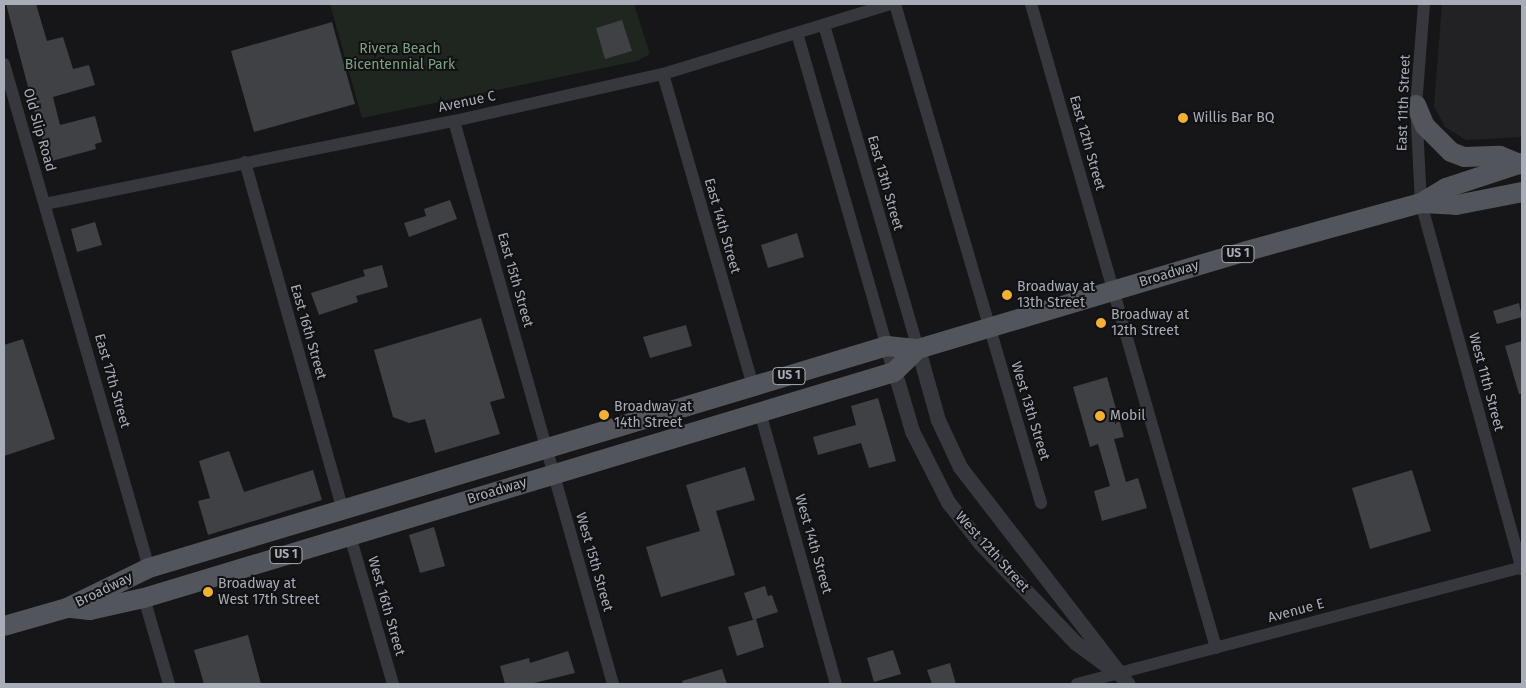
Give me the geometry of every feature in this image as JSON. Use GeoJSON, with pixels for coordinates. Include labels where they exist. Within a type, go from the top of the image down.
{"type":"FeatureCollection","features":[{"type":"Feature","properties":{"kind":"main road"},"geometry":{"type":"LineString","coordinates":[[1416,105],[1425,126],[1451,152],[1464,157],[1500,156],[1521,163]]}},
{"type":"Feature","properties":{"kind":"main road","name":"Broadway"},"geometry":{"type":"LineString","coordinates":[[1422,204],[1446,188],[1521,163]]}},
{"type":"Feature","properties":{"kind":"main road","name":"Broadway"},"geometry":{"type":"LineString","coordinates":[[4,626],[67,608],[149,568],[887,346],[918,349],[1422,204],[1456,205],[1522,192]]}},
{"type":"Feature","properties":{"kind":"main road","name":"Broadway"},"geometry":{"type":"LineString","coordinates":[[67,608],[90,610],[144,598],[894,372],[918,349]]}},
{"type":"Feature","properties":{"kind":"street","name":"Avenue C"},"geometry":{"type":"LineString","coordinates":[[45,204],[454,120],[663,74],[890,4]]}},
{"type":"Feature","properties":{"kind":"street"},"geometry":{"type":"LineString","coordinates":[[895,4],[989,328]]}},
{"type":"Feature","properties":{"kind":"street","name":"East 12th Street"},"geometry":{"type":"LineString","coordinates":[[1031,4],[1115,291]]}},
{"type":"Feature","properties":{"kind":"street","name":"East 11th Street"},"geometry":{"type":"LineString","coordinates":[[1422,204],[1416,105],[1424,4]]}},
{"type":"Feature","properties":{"kind":"street","name":"East 13th Street"},"geometry":{"type":"LineString","coordinates":[[824,24],[918,349]]}},
{"type":"Feature","properties":{"kind":"street"},"geometry":{"type":"LineString","coordinates":[[798,33],[887,346]]}},
{"type":"Feature","properties":{"kind":"street","name":"Old Slip Road"},"geometry":{"type":"LineString","coordinates":[[4,64],[45,204]]}},
{"type":"Feature","properties":{"kind":"street","name":"East 14th Street"},"geometry":{"type":"LineString","coordinates":[[663,74],[753,386]]}},
{"type":"Feature","properties":{"kind":"street","name":"East 15th Street"},"geometry":{"type":"LineString","coordinates":[[454,120],[547,448]]}},
{"type":"Feature","properties":{"kind":"street","name":"East 16th Street"},"geometry":{"type":"LineString","coordinates":[[245,162],[343,510]]}},
{"type":"Feature","properties":{"kind":"street","name":"East 17th Street"},"geometry":{"type":"LineString","coordinates":[[45,204],[149,568]]}},
{"type":"Feature","properties":{"kind":"street","name":"West 11th Street"},"geometry":{"type":"LineString","coordinates":[[1422,204],[1522,568]]}},
{"type":"Feature","properties":{"kind":"street"},"geometry":{"type":"LineString","coordinates":[[1115,291],[1216,648]]}},
{"type":"Feature","properties":{"kind":"street","name":"West 13th Street"},"geometry":{"type":"LineString","coordinates":[[989,328],[1041,503]]}},
{"type":"Feature","properties":{"kind":"street","name":"West 12th Street"},"geometry":{"type":"LineString","coordinates":[[887,346],[922,455],[964,523],[1076,643],[1117,673]]}},
{"type":"Feature","properties":{"kind":"street","name":"West 12th Street"},"geometry":{"type":"LineString","coordinates":[[918,349],[938,420],[960,467],[1117,673],[1128,684]]}},
{"type":"Feature","properties":{"kind":"street","name":"West 14th Street"},"geometry":{"type":"LineString","coordinates":[[760,412],[836,684]]}},
{"type":"Feature","properties":{"kind":"street","name":"West 15th Street"},"geometry":{"type":"LineString","coordinates":[[547,448],[613,684]]}},
{"type":"Feature","properties":{"kind":"street","name":"West 16th Street"},"geometry":{"type":"LineString","coordinates":[[350,536],[392,684]]}},
{"type":"Feature","properties":{"kind":"street","name":"Avenue E"},"geometry":{"type":"LineString","coordinates":[[1077,684],[1522,568]]}},
{"type":"Feature","properties":{"kind":"street"},"geometry":{"type":"LineString","coordinates":[[144,598],[169,684]]}},
{"type":"Feature","properties":{"kind":"shaded area"},"geometry":{"type":"Polygon","coordinates":[[[1442,4],[1522,4],[1522,137],[1466,140],[1445,127],[1434,106],[1442,4]]]}},
{"type":"Feature","properties":{"kind":"green space","name":"Rivera Beach Bicentennial Park"},"geometry":{"type":"Polygon","coordinates":[[[330,4],[634,4],[650,54],[637,61],[362,118],[330,4]]]}},
{"type":"Feature","properties":{"kind":"building"},"geometry":{"type":"Polygon","coordinates":[[[6,4],[36,4],[47,41],[63,37],[73,69],[89,65],[95,85],[53,97],[60,125],[95,116],[102,142],[95,144],[96,149],[48,162],[6,4]]]}},
{"type":"Feature","properties":{"kind":"building"},"geometry":{"type":"Polygon","coordinates":[[[622,20],[632,51],[605,59],[596,28],[622,20]]]}},
{"type":"Feature","properties":{"kind":"building"},"geometry":{"type":"Polygon","coordinates":[[[332,22],[355,104],[254,132],[231,51],[332,22]]]}},
{"type":"Feature","properties":{"kind":"building"},"geometry":{"type":"Polygon","coordinates":[[[450,200],[457,219],[409,237],[404,223],[426,216],[424,209],[450,200]]]}},
{"type":"Feature","properties":{"kind":"building"},"geometry":{"type":"Polygon","coordinates":[[[95,222],[102,245],[77,252],[71,229],[95,222]]]}},
{"type":"Feature","properties":{"kind":"building"},"geometry":{"type":"Polygon","coordinates":[[[797,233],[804,257],[768,268],[761,245],[797,233]]]}},
{"type":"Feature","properties":{"kind":"building"},"geometry":{"type":"Polygon","coordinates":[[[382,265],[388,287],[356,296],[358,302],[319,315],[311,293],[365,276],[363,270],[382,265]]]}},
{"type":"Feature","properties":{"kind":"building"},"geometry":{"type":"Polygon","coordinates":[[[1519,303],[1522,317],[1497,324],[1493,311],[1519,303]]]}},
{"type":"Feature","properties":{"kind":"building"},"geometry":{"type":"Polygon","coordinates":[[[481,318],[505,398],[490,402],[500,434],[435,453],[425,419],[409,423],[393,417],[374,350],[481,318]]]}},
{"type":"Feature","properties":{"kind":"building"},"geometry":{"type":"Polygon","coordinates":[[[686,325],[692,346],[650,358],[643,337],[686,325]]]}},
{"type":"Feature","properties":{"kind":"building"},"geometry":{"type":"Polygon","coordinates":[[[23,339],[55,439],[4,456],[4,345],[23,339]]]}},
{"type":"Feature","properties":{"kind":"building"},"geometry":{"type":"Polygon","coordinates":[[[1522,341],[1522,394],[1519,394],[1505,346],[1522,341]]]}},
{"type":"Feature","properties":{"kind":"building"},"geometry":{"type":"Polygon","coordinates":[[[1107,377],[1124,437],[1114,439],[1126,482],[1138,478],[1147,508],[1102,521],[1094,491],[1110,486],[1098,444],[1090,447],[1073,387],[1107,377]]]}},
{"type":"Feature","properties":{"kind":"building"},"geometry":{"type":"Polygon","coordinates":[[[878,398],[896,461],[869,468],[861,443],[818,455],[813,437],[856,425],[851,406],[878,398]]]}},
{"type":"Feature","properties":{"kind":"building"},"geometry":{"type":"Polygon","coordinates":[[[229,451],[244,492],[313,470],[322,500],[208,535],[198,501],[210,498],[199,461],[229,451]]]}},
{"type":"Feature","properties":{"kind":"building"},"geometry":{"type":"Polygon","coordinates":[[[745,467],[755,500],[716,511],[735,575],[661,597],[646,547],[700,531],[686,485],[745,467]]]}},
{"type":"Feature","properties":{"kind":"building"},"geometry":{"type":"Polygon","coordinates":[[[1412,470],[1431,531],[1370,549],[1352,488],[1412,470]]]}},
{"type":"Feature","properties":{"kind":"building"},"geometry":{"type":"Polygon","coordinates":[[[434,527],[445,566],[420,573],[409,535],[434,527]]]}},
{"type":"Feature","properties":{"kind":"building"},"geometry":{"type":"Polygon","coordinates":[[[765,586],[768,596],[772,595],[778,612],[753,620],[744,593],[765,586]]]}},
{"type":"Feature","properties":{"kind":"building"},"geometry":{"type":"Polygon","coordinates":[[[756,619],[764,647],[737,656],[728,627],[756,619]]]}},
{"type":"Feature","properties":{"kind":"building"},"geometry":{"type":"Polygon","coordinates":[[[248,635],[261,684],[204,684],[194,650],[248,635]]]}},
{"type":"Feature","properties":{"kind":"building"},"geometry":{"type":"Polygon","coordinates":[[[893,650],[901,674],[874,682],[867,658],[893,650]]]}},
{"type":"Feature","properties":{"kind":"building"},"geometry":{"type":"Polygon","coordinates":[[[568,651],[575,673],[530,684],[505,684],[500,666],[529,658],[530,663],[568,651]]]}},
{"type":"Feature","properties":{"kind":"building"},"geometry":{"type":"Polygon","coordinates":[[[950,663],[956,684],[932,684],[927,670],[950,663]]]}},
{"type":"Feature","properties":{"kind":"building"},"geometry":{"type":"Polygon","coordinates":[[[722,669],[727,684],[683,684],[682,681],[722,669]]]}},
{"type":"Feature","properties":{"kind":"place","name":"Willis Bar BQ"},"geometry":{"type":"Point","coordinates":[1183,118]}},
{"type":"Feature","properties":{"kind":"place","name":"Broadway at 13th Street"},"geometry":{"type":"Point","coordinates":[1007,295]}},
{"type":"Feature","properties":{"kind":"place","name":"Broadway at 12th Street"},"geometry":{"type":"Point","coordinates":[1101,323]}},
{"type":"Feature","properties":{"kind":"place","name":"Broadway at 14th Street"},"geometry":{"type":"Point","coordinates":[604,415]}},
{"type":"Feature","properties":{"kind":"place","name":"Mobil"},"geometry":{"type":"Point","coordinates":[1100,416]}},
{"type":"Feature","properties":{"kind":"place","name":"Broadway at West 17th Street"},"geometry":{"type":"Point","coordinates":[208,592]}}]}
